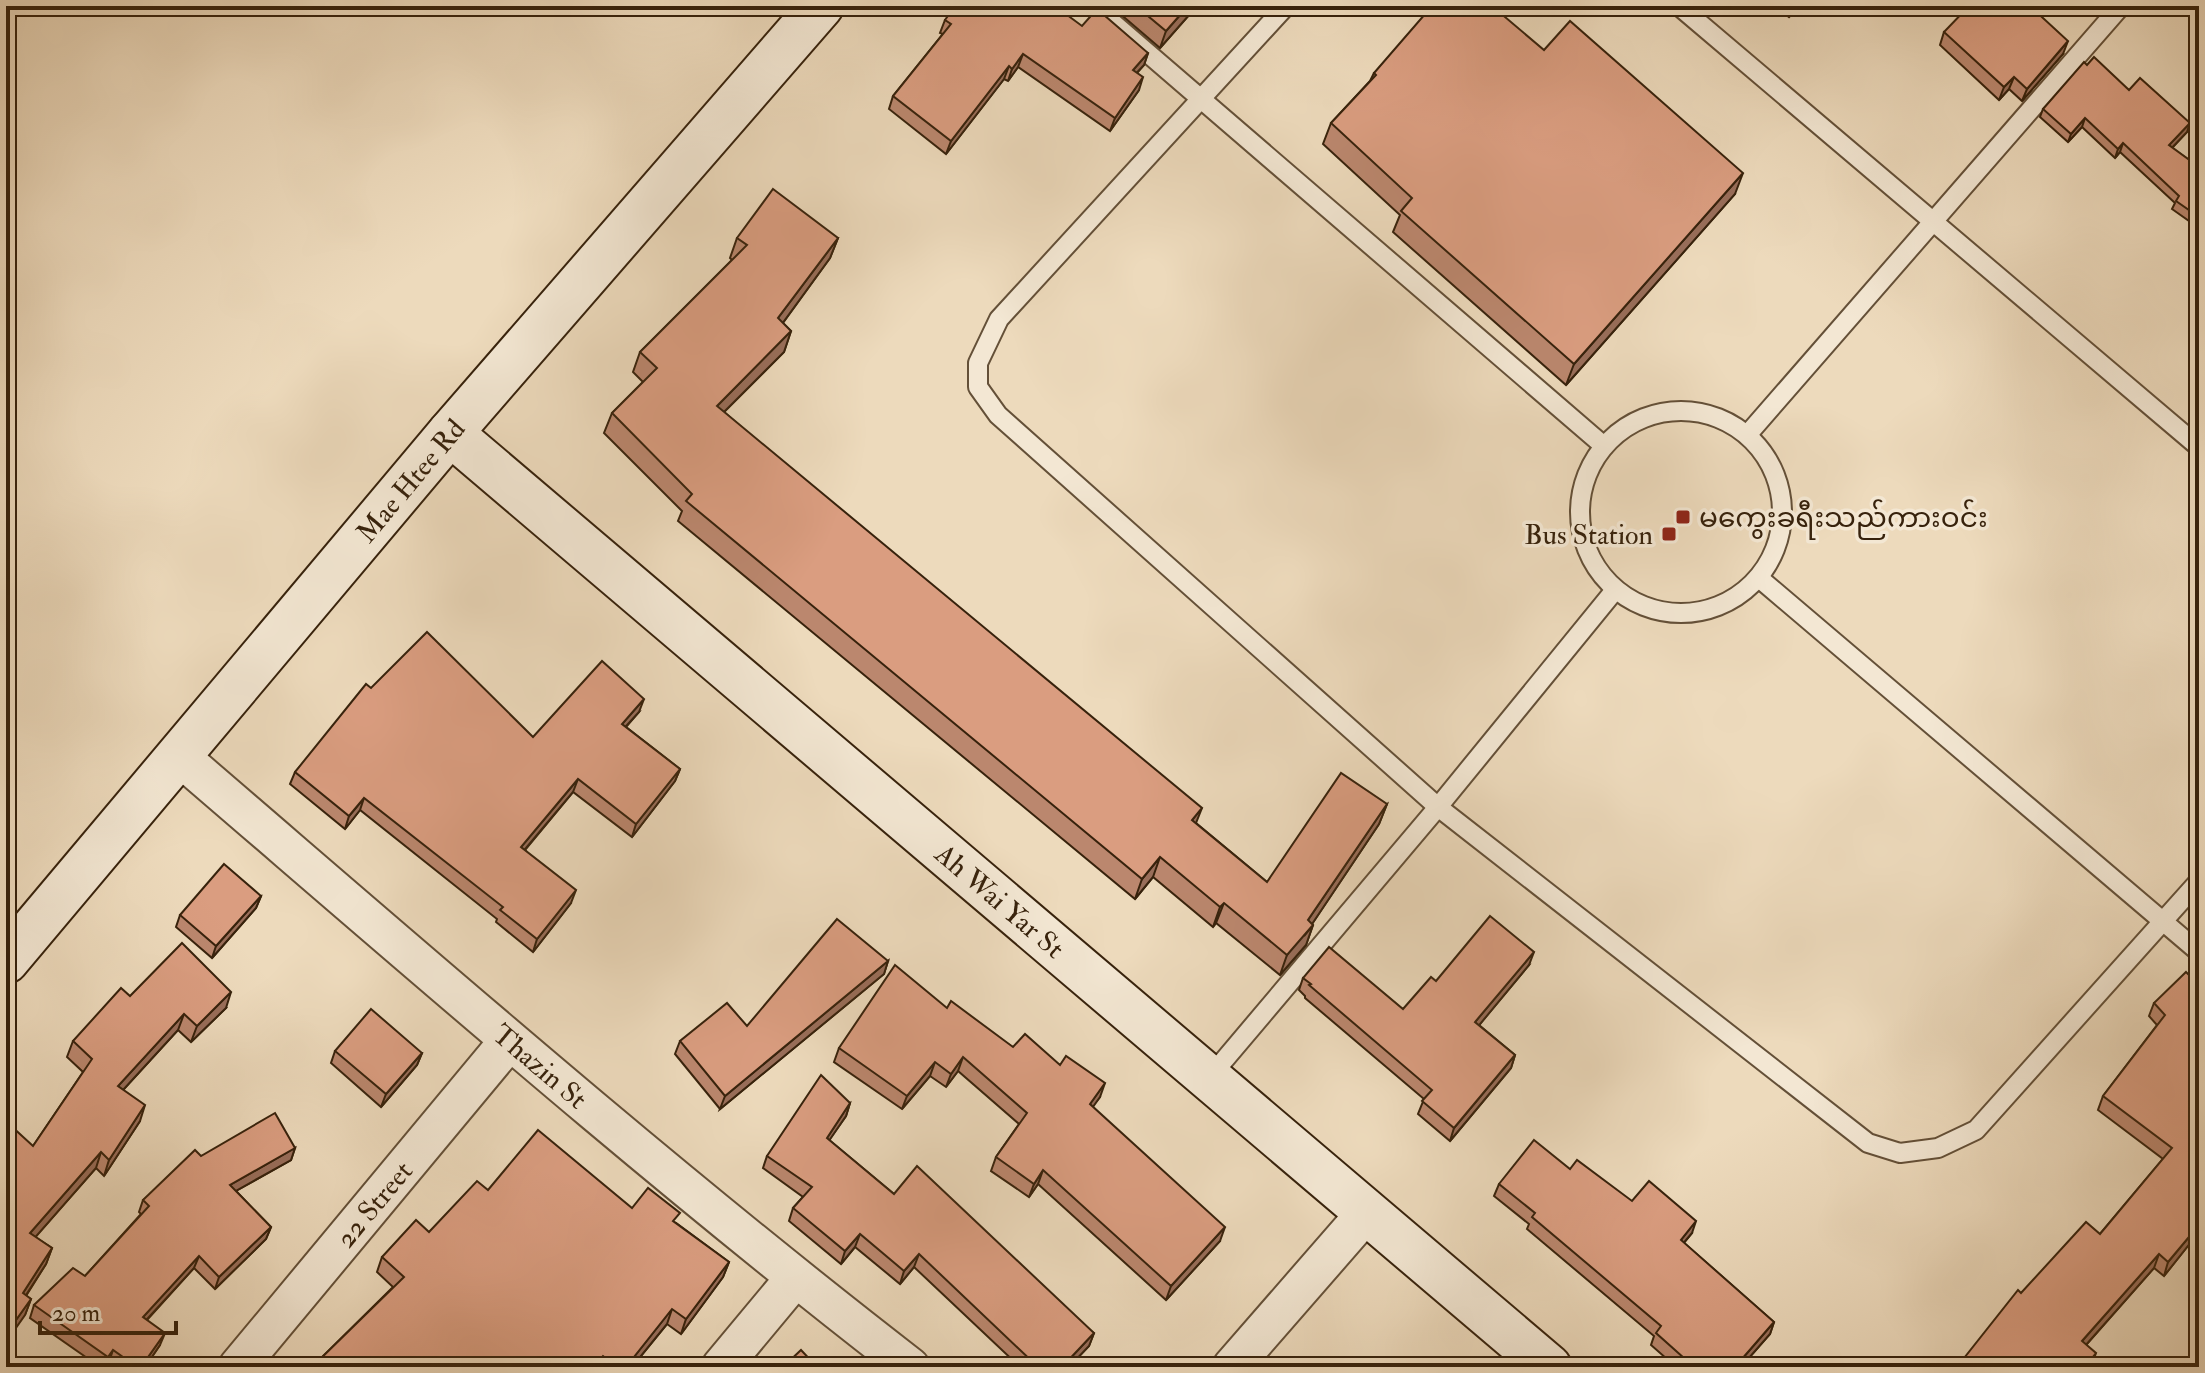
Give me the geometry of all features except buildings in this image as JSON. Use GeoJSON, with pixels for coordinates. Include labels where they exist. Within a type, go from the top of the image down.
{"type":"FeatureCollection","features":[{"type":"Feature","properties":{"kind":"street","name":"Mae Htee Rd"},"geometry":{"type":"LineString","coordinates":[[6,961],[450,433],[821,6]]}},
{"type":"Feature","properties":{"kind":"street","name":"Ah Wai Yar St"},"geometry":{"type":"LineString","coordinates":[[450,433],[1549,1367]]}},
{"type":"Feature","properties":{"kind":"street","name":"Thazin St"},"geometry":{"type":"LineString","coordinates":[[179,756],[509,1041],[795,1278],[910,1367]]}},
{"type":"Feature","properties":{"kind":"street","name":"22 Street"},"geometry":{"type":"LineString","coordinates":[[238,1367],[509,1041]]}},
{"type":"Feature","properties":{"kind":"street"},"geometry":{"type":"LineString","coordinates":[[1232,1367],[1367,1212]]}},
{"type":"Feature","properties":{"kind":"street"},"geometry":{"type":"LineString","coordinates":[[721,1367],[795,1278]]}},
{"type":"Feature","properties":{"kind":"lane"},"geometry":{"type":"LineString","coordinates":[[1093,6],[1604,446]]}},
{"type":"Feature","properties":{"kind":"lane"},"geometry":{"type":"LineString","coordinates":[[1286,6],[999,319],[978,363],[978,387],[998,415],[1438,807],[1868,1143],[1900,1153],[1938,1148],[1976,1130],[2199,881]]}},
{"type":"Feature","properties":{"kind":"lane"},"geometry":{"type":"LineString","coordinates":[[1679,6],[2199,447]]}},
{"type":"Feature","properties":{"kind":"lane"},"geometry":{"type":"LineString","coordinates":[[1748,434],[2121,6]]}},
{"type":"Feature","properties":{"kind":"lane"},"geometry":{"type":"LineString","coordinates":[[1674,411],[1700,412],[1725,420],[1748,434],[1765,454],[1778,477],[1783,504],[1781,530],[1773,555],[1759,578],[1739,596],[1715,607],[1689,613],[1663,612],[1637,604],[1615,590],[1597,570],[1586,546],[1580,520],[1582,494],[1590,468],[1604,446],[1624,428],[1648,417],[1674,411]]}},
{"type":"Feature","properties":{"kind":"lane"},"geometry":{"type":"LineString","coordinates":[[1759,578],[2199,952]]}},
{"type":"Feature","properties":{"kind":"lane"},"geometry":{"type":"LineString","coordinates":[[1209,1078],[1438,807],[1615,590]]}},
{"type":"Feature","properties":{"kind":"place","name":"မကွေးခရီးသည်ကားဝင်း"},"geometry":{"type":"Point","coordinates":[1683,517]}},
{"type":"Feature","properties":{"kind":"place","name":"Bus Station"},"geometry":{"type":"Point","coordinates":[1669,534]}}]}
